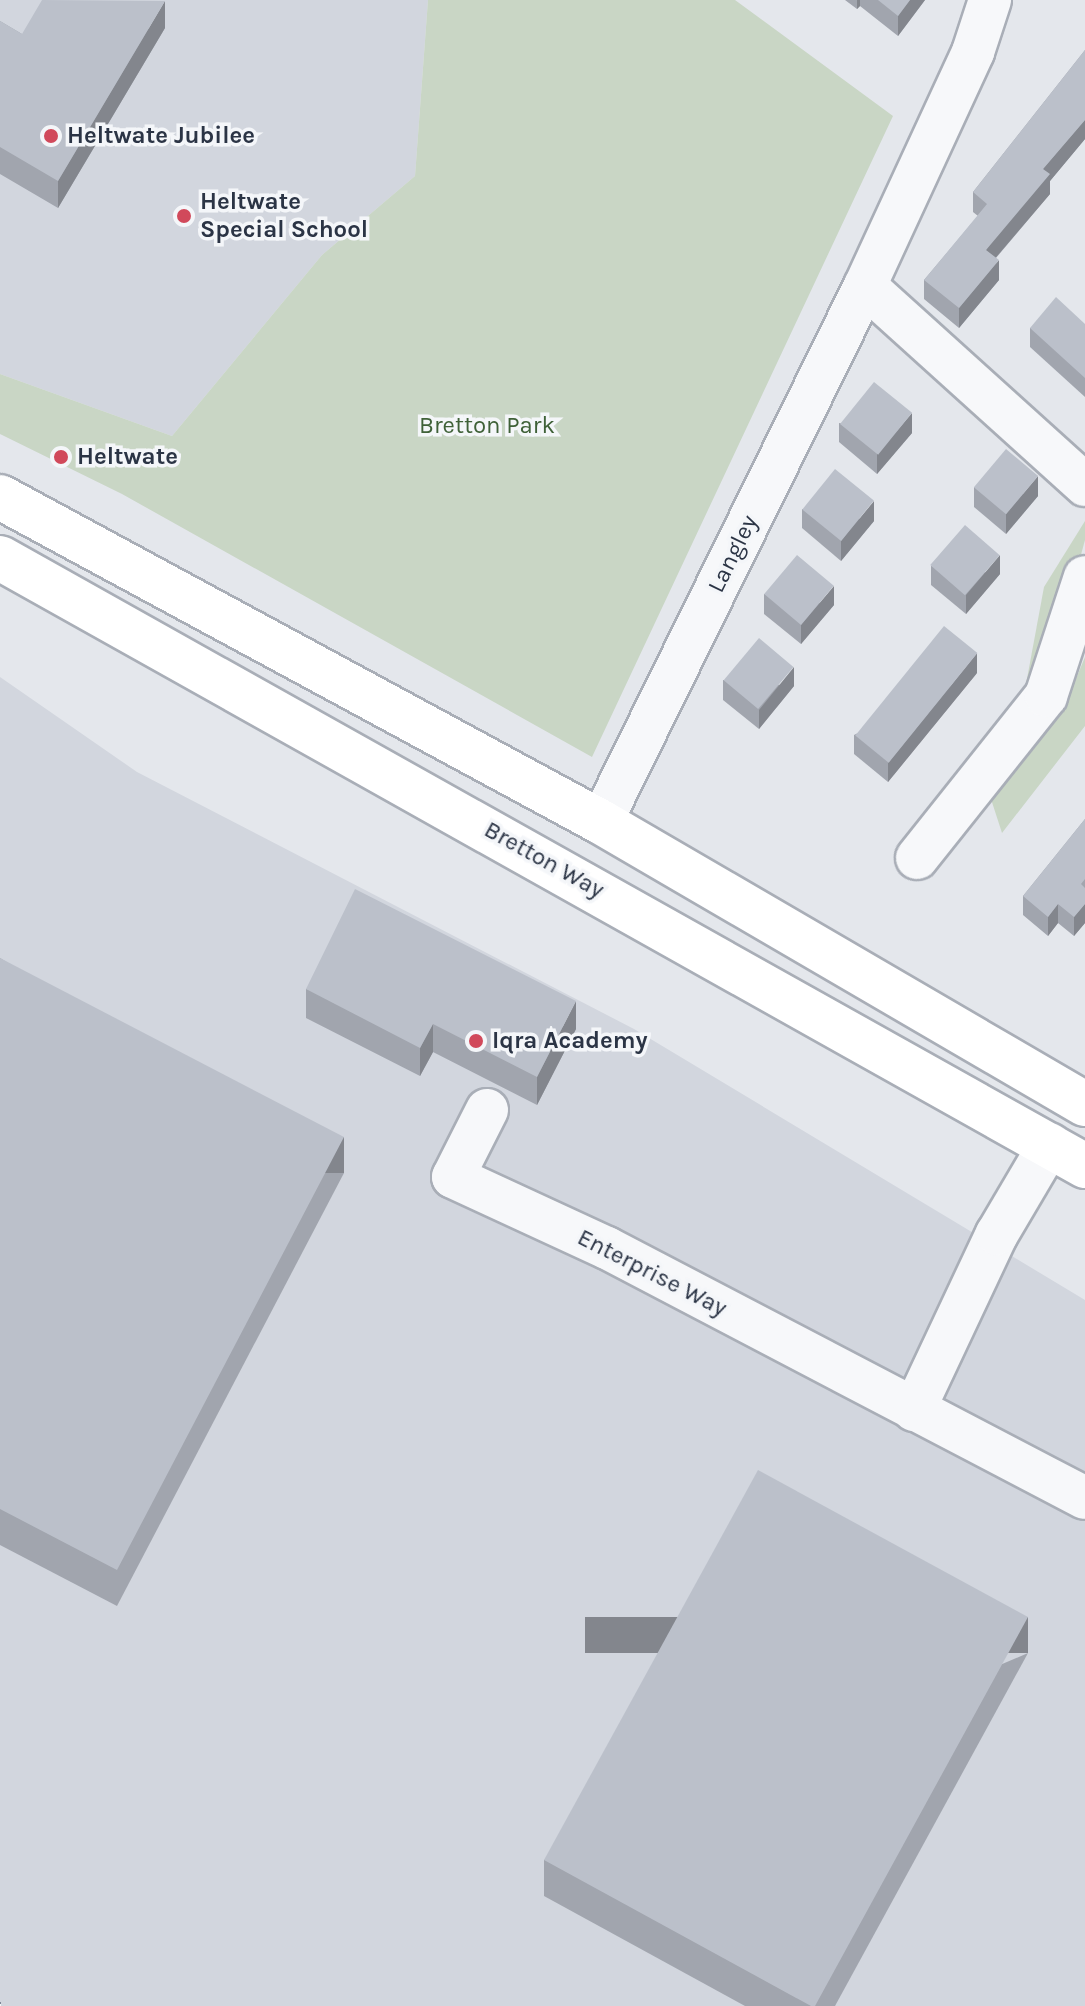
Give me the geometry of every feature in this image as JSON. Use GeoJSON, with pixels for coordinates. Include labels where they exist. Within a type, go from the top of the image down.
{"type":"FeatureCollection","features":[{"type":"Feature","properties":{"kind":"street","name":"Langley"},"geometry":{"type":"LineString","coordinates":[[601,822],[865,286],[973,52],[990,0]]}},
{"type":"Feature","properties":{"kind":"street"},"geometry":{"type":"LineString","coordinates":[[865,286],[1085,485]]}},
{"type":"Feature","properties":{"kind":"street"},"geometry":{"type":"LineString","coordinates":[[0,497],[601,822],[1085,1104]]}},
{"type":"Feature","properties":{"kind":"street","name":"Bretton Way"},"geometry":{"type":"LineString","coordinates":[[0,558],[1067,1155]]}},
{"type":"Feature","properties":{"kind":"street"},"geometry":{"type":"LineString","coordinates":[[917,858],[1046,696],[1085,577]]}},
{"type":"Feature","properties":{"kind":"street","name":"Enterprise Way"},"geometry":{"type":"LineString","coordinates":[[487,1110],[453,1177],[607,1248],[1085,1498]]}},
{"type":"Feature","properties":{"kind":"street"},"geometry":{"type":"LineString","coordinates":[[914,1410],[997,1234],[1067,1155]]}},
{"type":"Feature","properties":{"kind":"shaded area","name":"Heltwate Special School"},"geometry":{"type":"Polygon","coordinates":[[[0,0],[428,0],[415,176],[322,255],[172,436],[0,374],[0,0]]]}},
{"type":"Feature","properties":{"kind":"shaded area"},"geometry":{"type":"Polygon","coordinates":[[[0,677],[137,772],[634,1029],[1085,1300],[1085,2006],[0,2006],[0,677]]]}},
{"type":"Feature","properties":{"kind":"green space","name":"Bretton Park"},"geometry":{"type":"Polygon","coordinates":[[[428,0],[735,0],[893,116],[592,757],[122,494],[0,434],[0,374],[172,436],[322,255],[415,176],[428,0]]]}},
{"type":"Feature","properties":{"kind":"green space"},"geometry":{"type":"Polygon","coordinates":[[[1085,521],[1085,540],[1056,646],[1024,695],[1044,587],[1085,521]]]}},
{"type":"Feature","properties":{"kind":"green space"},"geometry":{"type":"Polygon","coordinates":[[[1085,657],[1085,726],[1002,833],[990,796],[1039,739],[1070,693],[1085,657]]]}},
{"type":"Feature","properties":{"kind":"building","name":"Heltwate Jubilee"},"geometry":{"type":"Polygon","coordinates":[[[42,0],[165,1],[58,181],[0,147],[0,21],[22,34],[42,0]]]}},
{"type":"Feature","properties":{"kind":"building"},"geometry":{"type":"Polygon","coordinates":[[[878,0],[910,0],[898,16],[878,0]]]}},
{"type":"Feature","properties":{"kind":"building"},"geometry":{"type":"Polygon","coordinates":[[[1085,50],[1085,120],[1043,169],[1050,174],[986,250],[999,260],[959,308],[924,280],[987,204],[973,192],[1085,50]]]}},
{"type":"Feature","properties":{"kind":"building"},"geometry":{"type":"Polygon","coordinates":[[[1056,297],[1085,324],[1085,378],[1030,328],[1056,297]]]}},
{"type":"Feature","properties":{"kind":"building"},"geometry":{"type":"Polygon","coordinates":[[[874,382],[912,413],[878,455],[840,424],[874,382]]]}},
{"type":"Feature","properties":{"kind":"building"},"geometry":{"type":"Polygon","coordinates":[[[1006,449],[1038,476],[1006,514],[974,487],[1006,449]]]}},
{"type":"Feature","properties":{"kind":"building"},"geometry":{"type":"Polygon","coordinates":[[[835,469],[874,500],[841,541],[802,509],[835,469]]]}},
{"type":"Feature","properties":{"kind":"building"},"geometry":{"type":"Polygon","coordinates":[[[965,525],[1000,555],[965,595],[930,565],[965,525]]]}},
{"type":"Feature","properties":{"kind":"building"},"geometry":{"type":"Polygon","coordinates":[[[797,555],[834,586],[801,625],[764,594],[797,555]]]}},
{"type":"Feature","properties":{"kind":"building"},"geometry":{"type":"Polygon","coordinates":[[[944,626],[977,653],[889,763],[855,736],[944,626]]]}},
{"type":"Feature","properties":{"kind":"building"},"geometry":{"type":"Polygon","coordinates":[[[759,638],[793,667],[758,709],[724,680],[759,638]]]}},
{"type":"Feature","properties":{"kind":"building"},"geometry":{"type":"Polygon","coordinates":[[[1085,819],[1085,879],[1081,884],[1085,888],[1085,904],[1074,917],[1058,904],[1048,917],[1023,896],[1085,819]]]}},
{"type":"Feature","properties":{"kind":"building"},"geometry":{"type":"Polygon","coordinates":[[[355,889],[576,1001],[537,1077],[433,1024],[420,1048],[306,989],[355,889]]]}},
{"type":"Feature","properties":{"kind":"building"},"geometry":{"type":"Polygon","coordinates":[[[0,958],[344,1137],[117,1570],[0,1509],[0,958]]]}},
{"type":"Feature","properties":{"kind":"building"},"geometry":{"type":"Polygon","coordinates":[[[758,1470],[1028,1617],[815,2006],[544,1860],[758,1470]]]}},
{"type":"Feature","properties":{"kind":"place","name":"Heltwate Jubilee"},"geometry":{"type":"Point","coordinates":[51,136]}},
{"type":"Feature","properties":{"kind":"place","name":"Heltwate Special School"},"geometry":{"type":"Point","coordinates":[184,216]}},
{"type":"Feature","properties":{"kind":"place","name":"Heltwate"},"geometry":{"type":"Point","coordinates":[61,457]}},
{"type":"Feature","properties":{"kind":"place","name":"Iqra Academy"},"geometry":{"type":"Point","coordinates":[476,1041]}}]}
